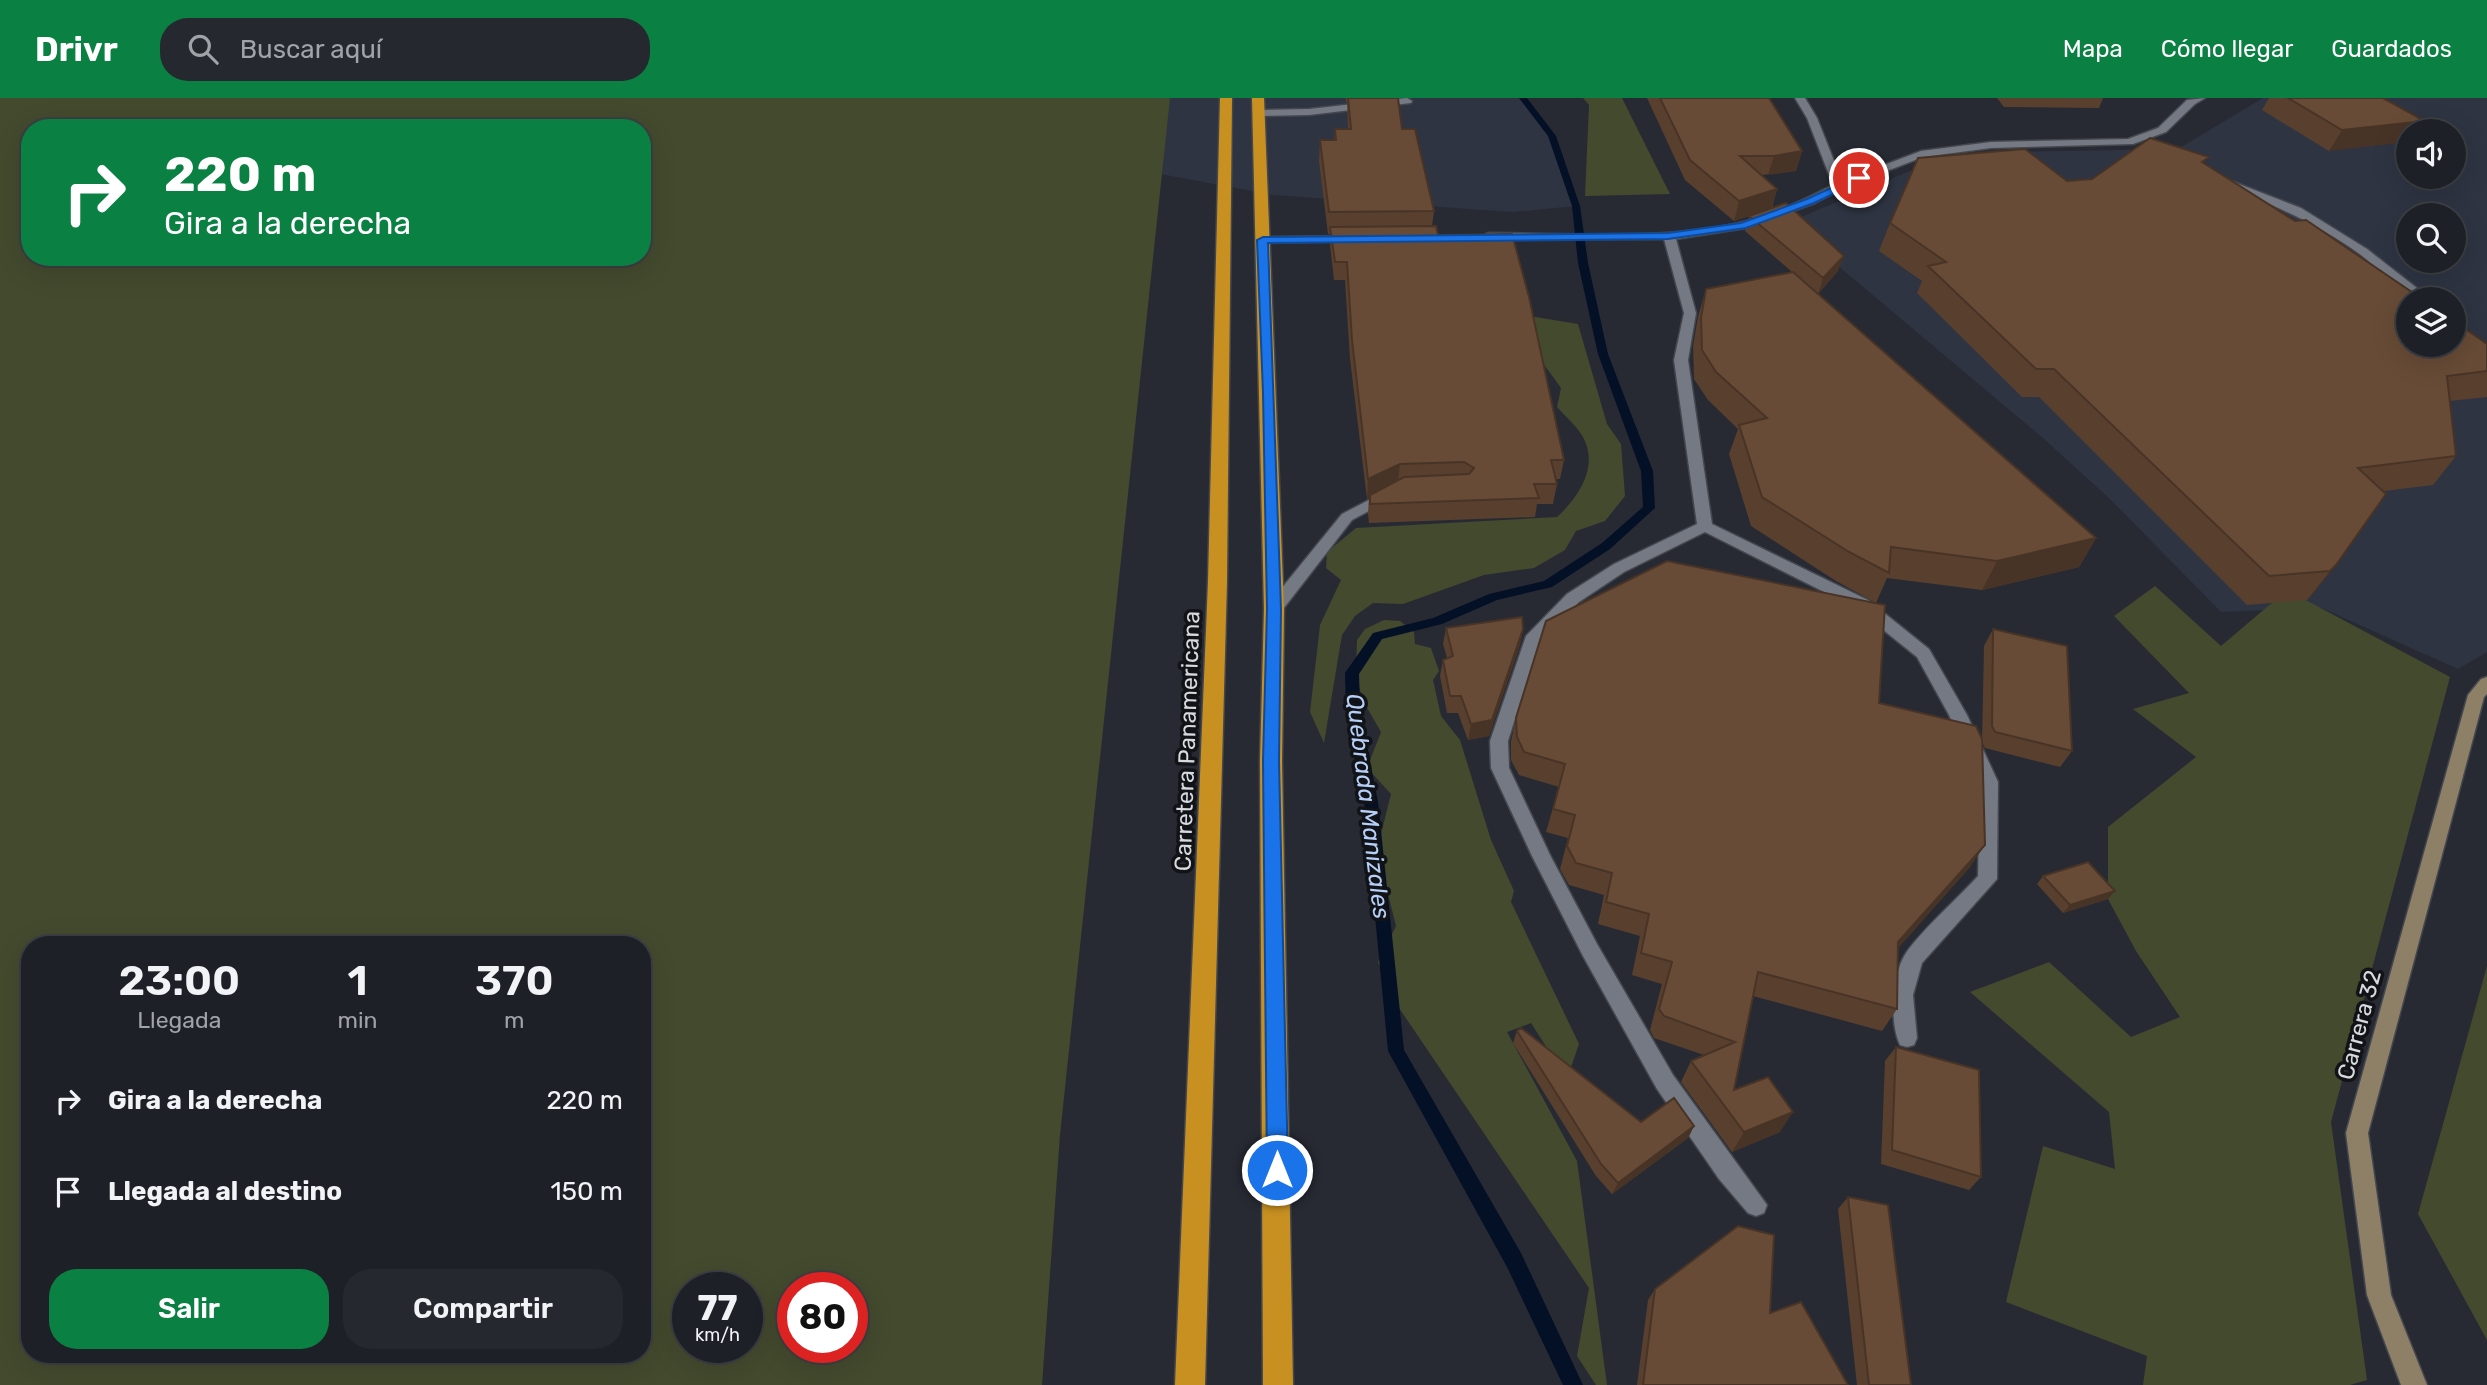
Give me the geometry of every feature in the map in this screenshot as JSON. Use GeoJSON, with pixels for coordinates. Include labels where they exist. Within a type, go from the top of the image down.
{"type":"FeatureCollection","features":[{"type":"Feature","properties":{"kind":"highway","name":"Carretera Panamericana"},"geometry":{"type":"LineString","coordinates":[[1190,1385],[1223,415],[1226,98]]}},
{"type":"Feature","properties":{"kind":"highway"},"geometry":{"type":"LineString","coordinates":[[1258,106],[1274,609],[1271,761],[1279,1385]]}},
{"type":"Feature","properties":{"kind":"main road","name":"Carrera 32"},"geometry":{"type":"LineString","coordinates":[[2414,1385],[2379,1295],[2357,1133],[2476,695],[2487,683]]}},
{"type":"Feature","properties":{"kind":"lane"},"geometry":{"type":"LineString","coordinates":[[1800,98],[1812,118],[1839,186]]}},
{"type":"Feature","properties":{"kind":"lane"},"geometry":{"type":"LineString","coordinates":[[1477,237],[1668,236],[1742,226],[1811,201],[1839,186],[1921,154],[1955,147],[2129,142],[2162,130],[2191,102],[2200,98]]}},
{"type":"Feature","properties":{"kind":"lane"},"geometry":{"type":"LineString","coordinates":[[1258,106],[1309,112],[1406,101]]}},
{"type":"Feature","properties":{"kind":"lane"},"geometry":{"type":"LineString","coordinates":[[2129,142],[2151,151]]}},
{"type":"Feature","properties":{"kind":"lane"},"geometry":{"type":"LineString","coordinates":[[2207,175],[2297,209],[2363,251],[2410,287]]}},
{"type":"Feature","properties":{"kind":"lane"},"geometry":{"type":"LineString","coordinates":[[1668,236],[1690,313],[1681,360],[1705,526]]}},
{"type":"Feature","properties":{"kind":"lane"},"geometry":{"type":"LineString","coordinates":[[1263,240],[1370,238]]}},
{"type":"Feature","properties":{"kind":"lane"},"geometry":{"type":"LineString","coordinates":[[1274,609],[1347,517],[1398,490]]}},
{"type":"Feature","properties":{"kind":"lane"},"geometry":{"type":"LineString","coordinates":[[1705,526],[1862,604],[1923,653],[1958,715],[1989,782],[1987,879],[1913,959],[1903,995],[1906,1038]]}},
{"type":"Feature","properties":{"kind":"lane"},"geometry":{"type":"LineString","coordinates":[[1705,526],[1619,568],[1573,598],[1532,640],[1499,741],[1500,768],[1541,856],[1590,950],[1665,1082],[1727,1171],[1756,1205]]}},
{"type":"Feature","properties":{"kind":"shaded area"},"geometry":{"type":"Polygon","coordinates":[[[752,98],[1523,98],[1552,136],[1576,206],[1512,212],[1273,195],[752,98]]]}},
{"type":"Feature","properties":{"kind":"shaded area"},"geometry":{"type":"Polygon","coordinates":[[[2263,98],[2487,98],[2487,652],[2458,669],[2322,608],[2221,612],[2111,500],[2043,438],[1787,223],[1952,153],[2178,149],[2263,98]]]}},
{"type":"Feature","properties":{"kind":"green space"},"geometry":{"type":"Polygon","coordinates":[[[0,98],[1170,98],[1060,1135],[1042,1385],[0,1385],[0,98]]]}},
{"type":"Feature","properties":{"kind":"green space"},"geometry":{"type":"Polygon","coordinates":[[[1583,98],[1622,98],[1670,194],[1585,196],[1589,105],[1583,98]]]}},
{"type":"Feature","properties":{"kind":"green space"},"geometry":{"type":"Polygon","coordinates":[[[1529,316],[1578,324],[1607,424],[1621,444],[1625,496],[1605,521],[1576,531],[1565,550],[1534,568],[1484,575],[1403,604],[1373,603],[1355,616],[1342,635],[1324,743],[1310,712],[1320,625],[1341,580],[1326,568],[1327,552],[1356,528],[1557,517],[1580,489],[1588,466],[1586,443],[1577,428],[1557,407],[1561,388],[1540,359],[1529,316]]]}},
{"type":"Feature","properties":{"kind":"green space"},"geometry":{"type":"Polygon","coordinates":[[[2155,586],[2221,646],[2287,590],[2450,677],[2331,1122],[2367,1380],[2350,1385],[2143,1385],[2147,1356],[2006,1302],[2043,1146],[2115,1169],[2109,1112],[1970,992],[2049,962],[2131,1037],[2180,1017],[2136,951],[2108,899],[2108,827],[2196,757],[2133,709],[2189,693],[2114,616],[2155,586]]]}},
{"type":"Feature","properties":{"kind":"green space"},"geometry":{"type":"Polygon","coordinates":[[[1384,620],[1400,621],[1414,632],[1415,644],[1431,648],[1439,671],[1433,680],[1441,716],[1460,740],[1491,840],[1514,891],[1511,902],[1579,1044],[1567,1079],[1531,1023],[1507,1032],[1577,1161],[1607,1385],[1596,1385],[1577,1356],[1589,1288],[1399,1008],[1378,962],[1396,926],[1377,850],[1391,794],[1367,768],[1381,732],[1362,699],[1356,672],[1357,640],[1365,629],[1384,620]]]}},
{"type":"Feature","properties":{"kind":"green space"},"geometry":{"type":"Polygon","coordinates":[[[2487,966],[2487,1340],[2418,1214],[2487,966]]]}},
{"type":"Feature","properties":{"kind":"building"},"geometry":{"type":"Polygon","coordinates":[[[1348,98],[1398,98],[1402,129],[1415,129],[1434,211],[1329,212],[1320,140],[1336,140],[1335,129],[1351,129],[1348,98]]]}},
{"type":"Feature","properties":{"kind":"building"},"geometry":{"type":"Polygon","coordinates":[[[1660,98],[1769,98],[1802,151],[1774,156],[1740,156],[1777,189],[1739,201],[1690,160],[1660,98]]]}},
{"type":"Feature","properties":{"kind":"building"},"geometry":{"type":"Polygon","coordinates":[[[2288,98],[2383,98],[2421,119],[2396,119],[2396,124],[2342,130],[2288,98]]]}},
{"type":"Feature","properties":{"kind":"building"},"geometry":{"type":"Polygon","coordinates":[[[2150,138],[2209,157],[2202,162],[2295,221],[2306,220],[2404,287],[2396,287],[2396,357],[2466,357],[2466,329],[2487,344],[2487,371],[2447,376],[2456,456],[2358,468],[2386,494],[2330,571],[2269,576],[2054,369],[2036,369],[1928,266],[1946,262],[1890,223],[1918,158],[2025,149],[2067,181],[2092,179],[2150,138]]]}},
{"type":"Feature","properties":{"kind":"building"},"geometry":{"type":"Polygon","coordinates":[[[1786,203],[1844,256],[1823,278],[1749,216],[1786,203]]]}},
{"type":"Feature","properties":{"kind":"building"},"geometry":{"type":"Polygon","coordinates":[[[1436,226],[1438,235],[1512,234],[1529,297],[1564,460],[1551,460],[1557,484],[1534,484],[1539,498],[1370,504],[1370,495],[1404,477],[1469,474],[1474,468],[1464,462],[1400,464],[1368,479],[1352,340],[1347,262],[1335,262],[1330,227],[1436,226]]]}},
{"type":"Feature","properties":{"kind":"building"},"geometry":{"type":"Polygon","coordinates":[[[1793,272],[2096,538],[1997,561],[1891,547],[1889,573],[1849,552],[1762,497],[1739,425],[1767,418],[1716,372],[1702,350],[1701,318],[1706,289],[1793,272]]]}},
{"type":"Feature","properties":{"kind":"building"},"geometry":{"type":"Polygon","coordinates":[[[1667,561],[1885,605],[1879,703],[1976,726],[1982,739],[1985,845],[1898,942],[1897,1009],[1758,972],[1734,1090],[1768,1077],[1793,1112],[1744,1132],[1691,1061],[1735,1042],[1664,1016],[1659,1009],[1672,962],[1641,953],[1649,914],[1606,902],[1612,873],[1576,863],[1567,846],[1575,815],[1553,809],[1565,764],[1524,752],[1517,737],[1516,718],[1546,621],[1667,561]]]}},
{"type":"Feature","properties":{"kind":"building"},"geometry":{"type":"Polygon","coordinates":[[[1522,617],[1523,629],[1492,720],[1471,724],[1461,696],[1450,696],[1443,660],[1453,656],[1446,628],[1522,617]]]}},
{"type":"Feature","properties":{"kind":"building"},"geometry":{"type":"Polygon","coordinates":[[[1993,629],[2067,646],[2072,751],[1995,732],[1992,726],[1993,629]]]}},
{"type":"Feature","properties":{"kind":"building"},"geometry":{"type":"Polygon","coordinates":[[[2088,862],[2115,891],[2070,905],[2043,876],[2088,862]]]}},
{"type":"Feature","properties":{"kind":"building"},"geometry":{"type":"Polygon","coordinates":[[[1521,1028],[1641,1122],[1674,1098],[1694,1126],[1618,1183],[1601,1164],[1517,1031],[1521,1028]]]}},
{"type":"Feature","properties":{"kind":"building"},"geometry":{"type":"Polygon","coordinates":[[[1896,1047],[1979,1070],[1981,1177],[1892,1150],[1896,1047]]]}},
{"type":"Feature","properties":{"kind":"building"},"geometry":{"type":"Polygon","coordinates":[[[1848,1197],[1888,1205],[1911,1385],[1869,1385],[1848,1197]]]}},
{"type":"Feature","properties":{"kind":"building"},"geometry":{"type":"Polygon","coordinates":[[[1738,1226],[1774,1235],[1770,1313],[1801,1302],[1848,1385],[1643,1385],[1655,1289],[1738,1226]]]}},
{"type":"Feature","properties":{"kind":"waterway","name":"Quebrada Manizales"},"geometry":{"type":"LineString","coordinates":[[1523,98],[1552,136],[1576,206],[1583,263],[1603,354],[1647,471],[1649,508],[1606,546],[1548,584],[1493,597],[1437,621],[1378,636],[1352,673],[1353,710],[1371,802],[1396,1051],[1514,1260],[1573,1385]]}},
{"type":"Feature","properties":{"kind":"route"},"geometry":{"type":"LineString","coordinates":[[1277,1170],[1271,761],[1274,609],[1263,240],[1668,236],[1742,226],[1811,201],[1859,178]]}}]}
